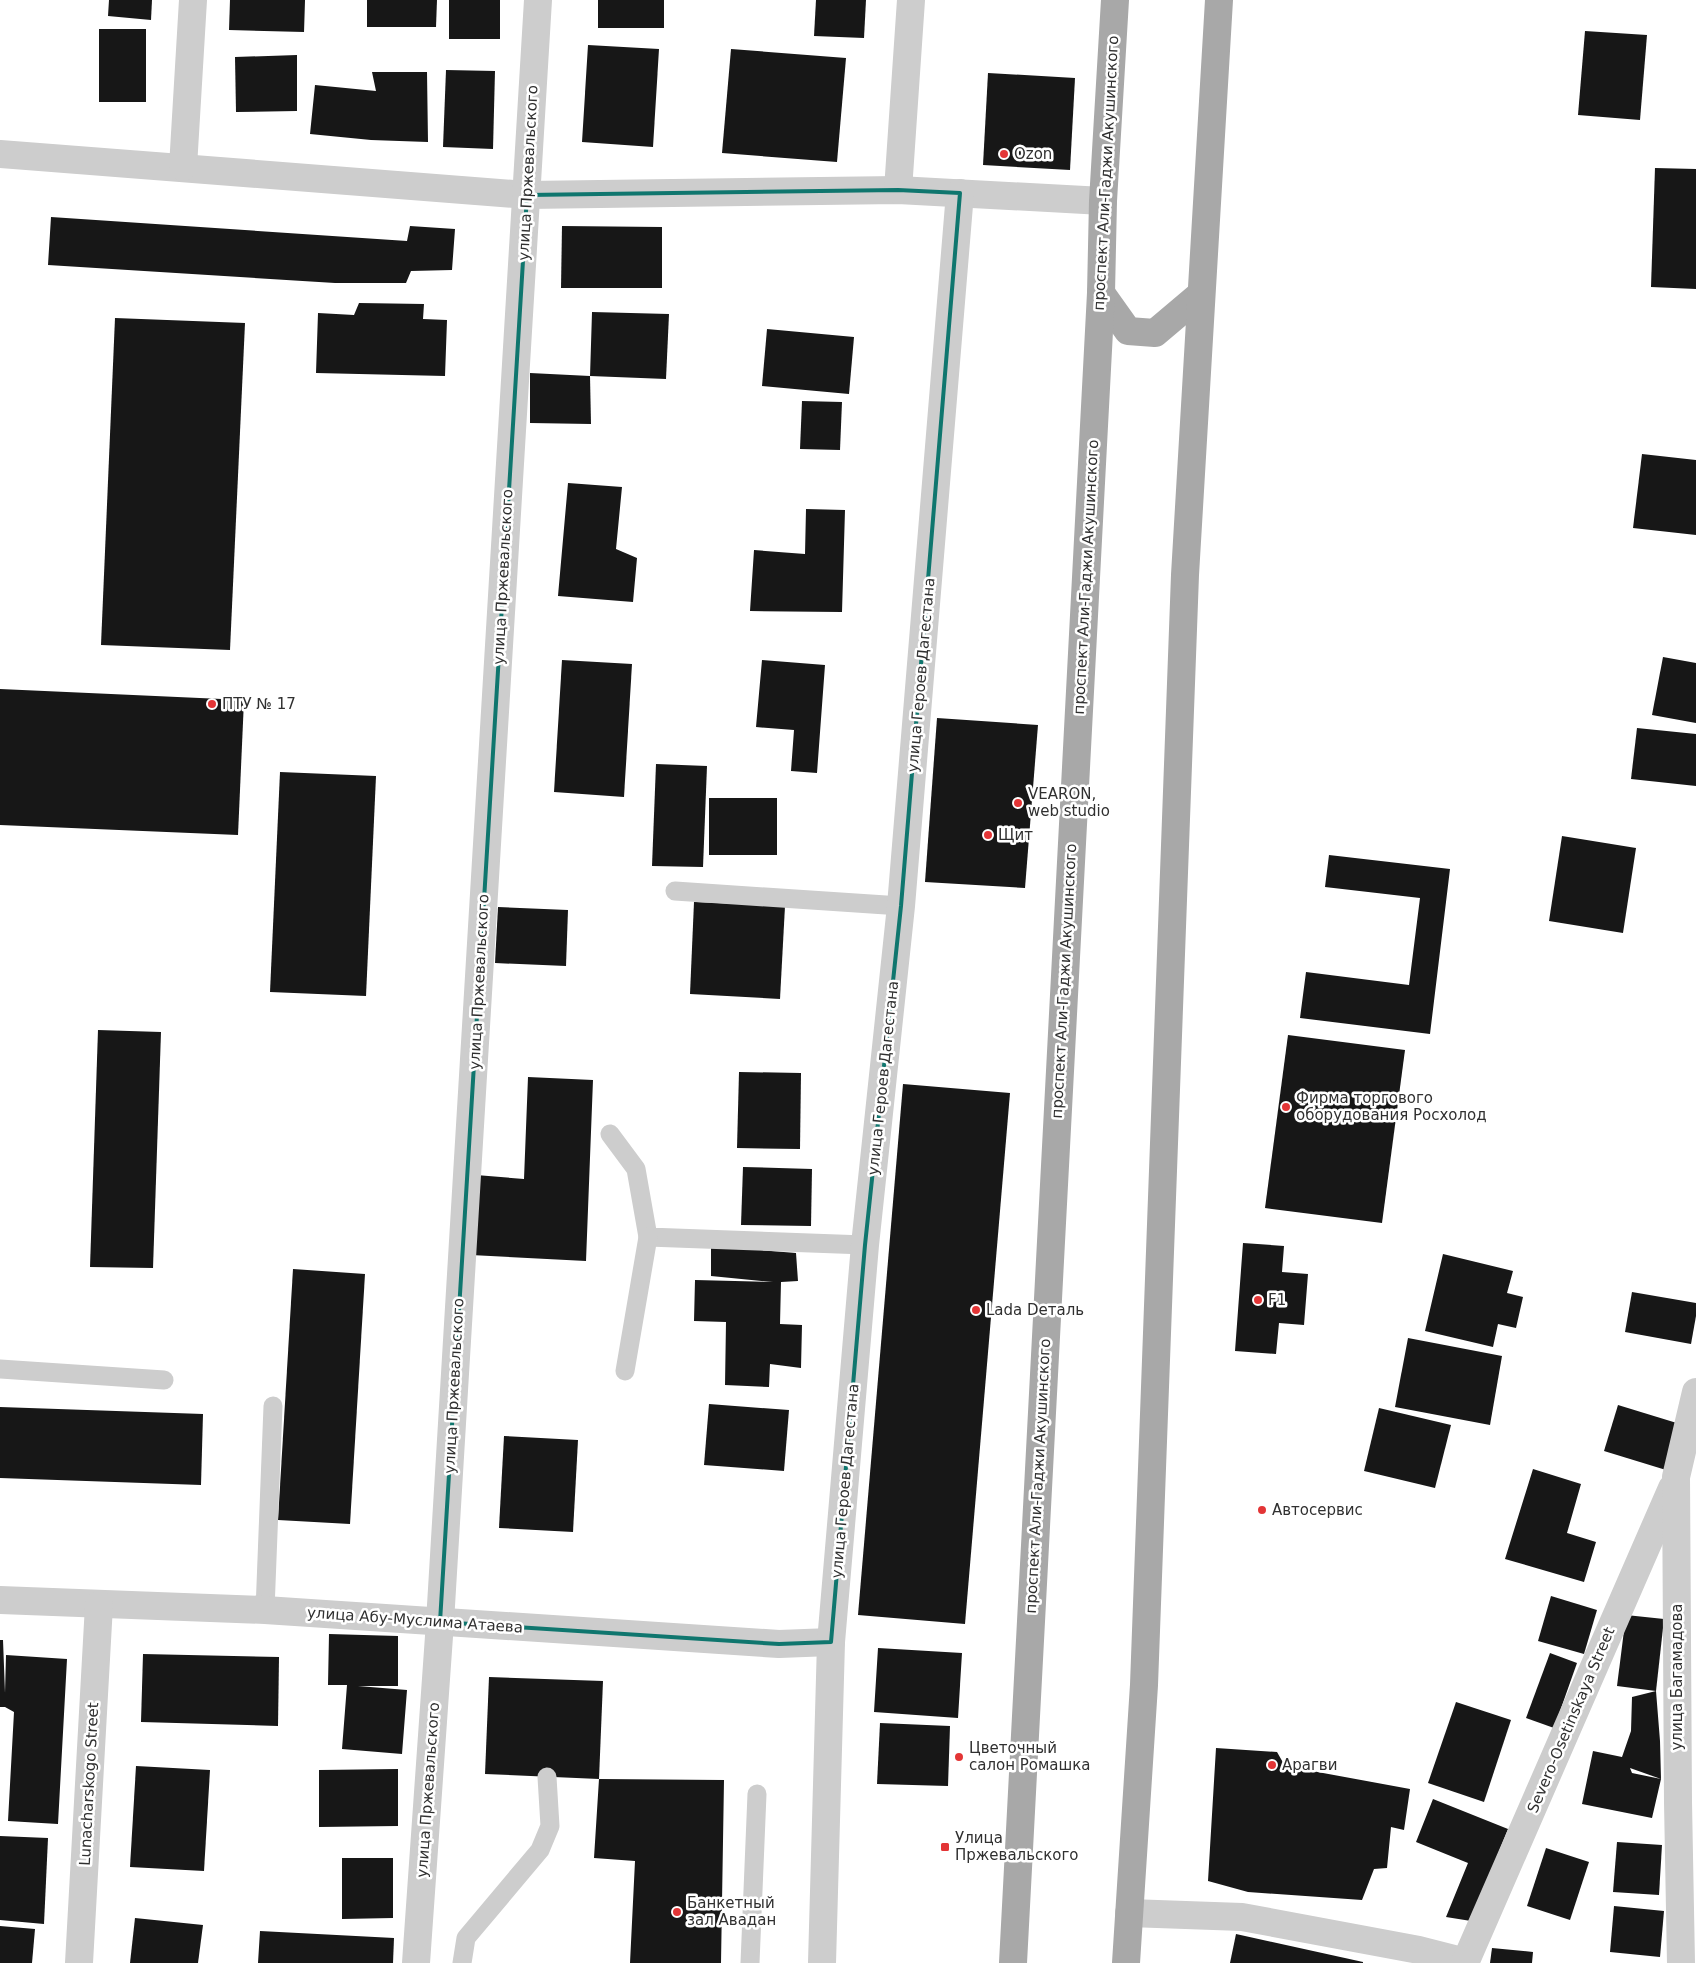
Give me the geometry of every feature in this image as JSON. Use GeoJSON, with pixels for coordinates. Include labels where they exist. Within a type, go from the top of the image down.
{"type":"FeatureCollection","features":[{"type":"Feature","properties":{"kind":"main road","name":"проспект Али-Гаджи Акушинского"},"geometry":{"type":"LineString","coordinates":[[1013,1963],[1101,293],[1103,201],[1114,0]]}},
{"type":"Feature","properties":{"kind":"main road"},"geometry":{"type":"LineString","coordinates":[[1126,1963],[1144,1685],[1185,575],[1200,295],[1219,0]]}},
{"type":"Feature","properties":{"kind":"main road"},"geometry":{"type":"LineString","coordinates":[[1101,293],[1128,331],[1155,333],[1200,295]]}},
{"type":"Feature","properties":{"kind":"street"},"geometry":{"type":"LineString","coordinates":[[183,167],[193,0]]}},
{"type":"Feature","properties":{"kind":"street","name":"улица Пржевальского"},"geometry":{"type":"LineString","coordinates":[[416,1963],[440,1622],[538,0]]}},
{"type":"Feature","properties":{"kind":"street"},"geometry":{"type":"LineString","coordinates":[[898,190],[910,0]]}},
{"type":"Feature","properties":{"kind":"street"},"geometry":{"type":"LineString","coordinates":[[0,154],[527,195],[898,190],[1103,201]]}},
{"type":"Feature","properties":{"kind":"street","name":"улица Героев Дагестана"},"geometry":{"type":"LineString","coordinates":[[822,1963],[830,1642],[865,1245],[902,906],[960,193]]}},
{"type":"Feature","properties":{"kind":"street","name":"улица Багамадова"},"geometry":{"type":"LineString","coordinates":[[1682,1963],[1678,1802],[1676,1477],[1696,1392]]}},
{"type":"Feature","properties":{"kind":"street","name":"Severo-Osetinskaya Street"},"geometry":{"type":"LineString","coordinates":[[1466,1963],[1676,1477]]}},
{"type":"Feature","properties":{"kind":"street","name":"улица Абу-Муслима Атаева"},"geometry":{"type":"LineString","coordinates":[[0,1600],[265,1610],[779,1644],[830,1642]]}},
{"type":"Feature","properties":{"kind":"street","name":"Lunacharskogo Street"},"geometry":{"type":"LineString","coordinates":[[78,1963],[99,1605]]}},
{"type":"Feature","properties":{"kind":"street"},"geometry":{"type":"LineString","coordinates":[[1129,1913],[1242,1918],[1420,1950],[1466,1963]]}},
{"type":"Feature","properties":{"kind":"lane"},"geometry":{"type":"LineString","coordinates":[[675,891],[902,906]]}},
{"type":"Feature","properties":{"kind":"lane"},"geometry":{"type":"LineString","coordinates":[[610,1134],[636,1169],[648,1237],[625,1371]]}},
{"type":"Feature","properties":{"kind":"lane"},"geometry":{"type":"LineString","coordinates":[[648,1237],[865,1245]]}},
{"type":"Feature","properties":{"kind":"lane"},"geometry":{"type":"LineString","coordinates":[[0,1369],[164,1380]]}},
{"type":"Feature","properties":{"kind":"lane"},"geometry":{"type":"LineString","coordinates":[[265,1610],[273,1406]]}},
{"type":"Feature","properties":{"kind":"lane"},"geometry":{"type":"LineString","coordinates":[[462,1963],[466,1938],[540,1850],[550,1826],[547,1777]]}},
{"type":"Feature","properties":{"kind":"lane"},"geometry":{"type":"LineString","coordinates":[[750,1963],[757,1794]]}},
{"type":"Feature","properties":{"kind":"highlighted area"},"geometry":{"type":"Polygon","coordinates":[[[898,190],[960,193],[901,906],[865,1245],[831,1642],[779,1644],[440,1622],[527,195],[898,190]]]}},
{"type":"Feature","properties":{"kind":"building"},"geometry":{"type":"Polygon","coordinates":[[[109,0],[152,0],[151,20],[108,16],[109,0]]]}},
{"type":"Feature","properties":{"kind":"building"},"geometry":{"type":"Polygon","coordinates":[[[230,0],[305,0],[304,32],[229,30],[230,0]]]}},
{"type":"Feature","properties":{"kind":"building"},"geometry":{"type":"Polygon","coordinates":[[[367,0],[437,0],[436,27],[367,27],[367,0]]]}},
{"type":"Feature","properties":{"kind":"building"},"geometry":{"type":"Polygon","coordinates":[[[449,0],[500,0],[500,39],[449,39],[449,0]]]}},
{"type":"Feature","properties":{"kind":"building"},"geometry":{"type":"Polygon","coordinates":[[[598,0],[664,0],[664,28],[598,28],[598,0]]]}},
{"type":"Feature","properties":{"kind":"building"},"geometry":{"type":"Polygon","coordinates":[[[816,0],[866,0],[864,38],[814,36],[816,0]]]}},
{"type":"Feature","properties":{"kind":"building"},"geometry":{"type":"Polygon","coordinates":[[[99,29],[146,29],[146,102],[99,102],[99,29]]]}},
{"type":"Feature","properties":{"kind":"building"},"geometry":{"type":"Polygon","coordinates":[[[1585,31],[1647,35],[1640,120],[1578,115],[1585,31]]]}},
{"type":"Feature","properties":{"kind":"building"},"geometry":{"type":"Polygon","coordinates":[[[588,45],[659,49],[653,147],[582,142],[588,45]]]}},
{"type":"Feature","properties":{"kind":"building"},"geometry":{"type":"Polygon","coordinates":[[[731,49],[846,58],[837,162],[722,153],[731,49]]]}},
{"type":"Feature","properties":{"kind":"building"},"geometry":{"type":"Polygon","coordinates":[[[297,55],[297,111],[236,112],[235,57],[297,55]]]}},
{"type":"Feature","properties":{"kind":"building"},"geometry":{"type":"Polygon","coordinates":[[[446,70],[495,71],[493,149],[443,147],[446,70]]]}},
{"type":"Feature","properties":{"kind":"building"},"geometry":{"type":"Polygon","coordinates":[[[372,72],[427,72],[428,142],[371,140],[310,134],[315,85],[376,91],[372,72]]]}},
{"type":"Feature","properties":{"kind":"building"},"geometry":{"type":"Polygon","coordinates":[[[988,73],[1075,78],[1070,170],[983,165],[988,73]]]}},
{"type":"Feature","properties":{"kind":"building"},"geometry":{"type":"Polygon","coordinates":[[[1655,168],[1696,169],[1696,289],[1651,287],[1655,168]]]}},
{"type":"Feature","properties":{"kind":"building"},"geometry":{"type":"Polygon","coordinates":[[[51,217],[407,241],[410,226],[455,229],[452,270],[411,271],[406,283],[335,283],[48,265],[51,217]]]}},
{"type":"Feature","properties":{"kind":"building"},"geometry":{"type":"Polygon","coordinates":[[[562,226],[662,227],[662,288],[561,288],[562,226]]]}},
{"type":"Feature","properties":{"kind":"building"},"geometry":{"type":"Polygon","coordinates":[[[359,303],[424,304],[423,319],[447,320],[445,376],[316,373],[318,313],[354,315],[359,303]]]}},
{"type":"Feature","properties":{"kind":"building"},"geometry":{"type":"Polygon","coordinates":[[[592,312],[669,314],[666,379],[590,376],[592,312]]]}},
{"type":"Feature","properties":{"kind":"building"},"geometry":{"type":"Polygon","coordinates":[[[115,318],[245,323],[230,650],[101,645],[115,318]]]}},
{"type":"Feature","properties":{"kind":"building"},"geometry":{"type":"Polygon","coordinates":[[[767,329],[854,337],[849,394],[762,386],[767,329]]]}},
{"type":"Feature","properties":{"kind":"building"},"geometry":{"type":"Polygon","coordinates":[[[530,373],[590,376],[591,424],[530,423],[530,373]]]}},
{"type":"Feature","properties":{"kind":"building"},"geometry":{"type":"Polygon","coordinates":[[[802,401],[842,402],[840,450],[800,449],[802,401]]]}},
{"type":"Feature","properties":{"kind":"building"},"geometry":{"type":"Polygon","coordinates":[[[1642,454],[1696,460],[1696,535],[1633,528],[1642,454]]]}},
{"type":"Feature","properties":{"kind":"building"},"geometry":{"type":"Polygon","coordinates":[[[568,483],[622,487],[616,549],[637,558],[633,602],[558,596],[568,483]]]}},
{"type":"Feature","properties":{"kind":"building"},"geometry":{"type":"Polygon","coordinates":[[[806,509],[845,510],[842,612],[750,611],[754,550],[805,554],[806,509]]]}},
{"type":"Feature","properties":{"kind":"building"},"geometry":{"type":"Polygon","coordinates":[[[1663,657],[1696,663],[1696,723],[1652,715],[1663,657]]]}},
{"type":"Feature","properties":{"kind":"building"},"geometry":{"type":"Polygon","coordinates":[[[562,660],[632,664],[624,797],[554,792],[562,660]]]}},
{"type":"Feature","properties":{"kind":"building"},"geometry":{"type":"Polygon","coordinates":[[[762,660],[825,665],[817,773],[791,771],[794,730],[756,727],[762,660]]]}},
{"type":"Feature","properties":{"kind":"building"},"geometry":{"type":"Polygon","coordinates":[[[0,689],[244,700],[238,835],[0,825],[0,689]]]}},
{"type":"Feature","properties":{"kind":"building"},"geometry":{"type":"Polygon","coordinates":[[[937,718],[1038,725],[1025,888],[925,882],[937,718]]]}},
{"type":"Feature","properties":{"kind":"building"},"geometry":{"type":"Polygon","coordinates":[[[1637,728],[1696,734],[1696,786],[1631,779],[1637,728]]]}},
{"type":"Feature","properties":{"kind":"building"},"geometry":{"type":"Polygon","coordinates":[[[656,764],[707,766],[703,867],[652,866],[656,764]]]}},
{"type":"Feature","properties":{"kind":"building"},"geometry":{"type":"Polygon","coordinates":[[[280,772],[376,776],[366,996],[270,992],[280,772]]]}},
{"type":"Feature","properties":{"kind":"building"},"geometry":{"type":"Polygon","coordinates":[[[709,798],[777,798],[777,855],[709,855],[709,798]]]}},
{"type":"Feature","properties":{"kind":"building"},"geometry":{"type":"Polygon","coordinates":[[[1562,836],[1636,848],[1623,933],[1549,921],[1562,836]]]}},
{"type":"Feature","properties":{"kind":"building"},"geometry":{"type":"Polygon","coordinates":[[[1329,855],[1450,869],[1430,1034],[1300,1018],[1306,972],[1409,985],[1420,898],[1325,887],[1329,855]]]}},
{"type":"Feature","properties":{"kind":"building"},"geometry":{"type":"Polygon","coordinates":[[[694,902],[785,906],[780,999],[690,994],[694,902]]]}},
{"type":"Feature","properties":{"kind":"building"},"geometry":{"type":"Polygon","coordinates":[[[498,907],[568,910],[566,966],[495,963],[498,907]]]}},
{"type":"Feature","properties":{"kind":"building"},"geometry":{"type":"Polygon","coordinates":[[[98,1030],[161,1032],[153,1268],[90,1267],[98,1030]]]}},
{"type":"Feature","properties":{"kind":"building"},"geometry":{"type":"Polygon","coordinates":[[[1288,1035],[1405,1050],[1382,1223],[1265,1208],[1288,1035]]]}},
{"type":"Feature","properties":{"kind":"building"},"geometry":{"type":"Polygon","coordinates":[[[739,1072],[801,1073],[800,1149],[737,1148],[739,1072]]]}},
{"type":"Feature","properties":{"kind":"building"},"geometry":{"type":"Polygon","coordinates":[[[528,1077],[593,1080],[586,1261],[471,1255],[476,1175],[524,1179],[528,1077]]]}},
{"type":"Feature","properties":{"kind":"building"},"geometry":{"type":"Polygon","coordinates":[[[903,1084],[1010,1093],[965,1624],[858,1615],[903,1084]]]}},
{"type":"Feature","properties":{"kind":"building"},"geometry":{"type":"Polygon","coordinates":[[[743,1167],[812,1169],[811,1226],[741,1225],[743,1167]]]}},
{"type":"Feature","properties":{"kind":"building"},"geometry":{"type":"Polygon","coordinates":[[[1243,1243],[1284,1246],[1282,1272],[1308,1274],[1304,1325],[1279,1323],[1276,1354],[1235,1351],[1243,1243]]]}},
{"type":"Feature","properties":{"kind":"building"},"geometry":{"type":"Polygon","coordinates":[[[711,1246],[796,1253],[798,1281],[781,1282],[780,1324],[802,1325],[801,1368],[770,1364],[769,1387],[725,1385],[726,1322],[694,1321],[695,1280],[773,1282],[711,1276],[711,1246]]]}},
{"type":"Feature","properties":{"kind":"building"},"geometry":{"type":"Polygon","coordinates":[[[1443,1254],[1513,1271],[1507,1293],[1523,1297],[1516,1328],[1498,1324],[1493,1347],[1425,1331],[1443,1254]]]}},
{"type":"Feature","properties":{"kind":"building"},"geometry":{"type":"Polygon","coordinates":[[[293,1269],[365,1274],[350,1524],[278,1520],[293,1269]]]}},
{"type":"Feature","properties":{"kind":"building"},"geometry":{"type":"Polygon","coordinates":[[[1632,1292],[1696,1303],[1696,1316],[1691,1344],[1625,1332],[1632,1292]]]}},
{"type":"Feature","properties":{"kind":"building"},"geometry":{"type":"Polygon","coordinates":[[[1408,1338],[1502,1356],[1490,1425],[1395,1407],[1408,1338]]]}},
{"type":"Feature","properties":{"kind":"building"},"geometry":{"type":"Polygon","coordinates":[[[709,1404],[789,1410],[784,1471],[704,1465],[709,1404]]]}},
{"type":"Feature","properties":{"kind":"building"},"geometry":{"type":"Polygon","coordinates":[[[1618,1405],[1680,1424],[1666,1470],[1604,1451],[1618,1405]]]}},
{"type":"Feature","properties":{"kind":"building"},"geometry":{"type":"Polygon","coordinates":[[[0,1407],[203,1414],[201,1485],[0,1478],[0,1407]]]}},
{"type":"Feature","properties":{"kind":"building"},"geometry":{"type":"Polygon","coordinates":[[[1379,1408],[1451,1425],[1435,1488],[1364,1471],[1379,1408]]]}},
{"type":"Feature","properties":{"kind":"building"},"geometry":{"type":"Polygon","coordinates":[[[504,1436],[578,1440],[573,1532],[499,1528],[504,1436]]]}},
{"type":"Feature","properties":{"kind":"building"},"geometry":{"type":"Polygon","coordinates":[[[1533,1469],[1581,1484],[1567,1533],[1596,1542],[1584,1582],[1505,1559],[1533,1469]]]}},
{"type":"Feature","properties":{"kind":"building"},"geometry":{"type":"Polygon","coordinates":[[[1551,1596],[1597,1610],[1584,1654],[1538,1641],[1551,1596]]]}},
{"type":"Feature","properties":{"kind":"building"},"geometry":{"type":"Polygon","coordinates":[[[1626,1615],[1664,1619],[1656,1691],[1617,1686],[1626,1615]]]}},
{"type":"Feature","properties":{"kind":"building"},"geometry":{"type":"Polygon","coordinates":[[[329,1634],[398,1636],[398,1686],[358,1686],[407,1690],[402,1754],[342,1749],[347,1685],[328,1685],[329,1634]]]}},
{"type":"Feature","properties":{"kind":"building"},"geometry":{"type":"Polygon","coordinates":[[[0,1640],[3,1640],[5,1693],[6,1655],[67,1659],[58,1824],[8,1821],[14,1712],[5,1707],[0,1707],[0,1640]]]}},
{"type":"Feature","properties":{"kind":"building"},"geometry":{"type":"Polygon","coordinates":[[[878,1648],[962,1653],[958,1718],[874,1712],[878,1648]]]}},
{"type":"Feature","properties":{"kind":"building"},"geometry":{"type":"Polygon","coordinates":[[[1550,1653],[1577,1663],[1554,1728],[1526,1718],[1550,1653]]]}},
{"type":"Feature","properties":{"kind":"building"},"geometry":{"type":"Polygon","coordinates":[[[143,1654],[279,1657],[278,1726],[141,1722],[143,1654]]]}},
{"type":"Feature","properties":{"kind":"building"},"geometry":{"type":"Polygon","coordinates":[[[489,1677],[603,1681],[599,1779],[485,1774],[489,1677]]]}},
{"type":"Feature","properties":{"kind":"building"},"geometry":{"type":"Polygon","coordinates":[[[1656,1691],[1661,1779],[1652,1818],[1582,1804],[1593,1751],[1622,1757],[1631,1731],[1632,1697],[1656,1691]],[[1630,1768],[1632,1773],[1661,1779],[1630,1768]]]}},
{"type":"Feature","properties":{"kind":"building"},"geometry":{"type":"Polygon","coordinates":[[[1456,1702],[1511,1720],[1484,1802],[1428,1783],[1456,1702]]]}},
{"type":"Feature","properties":{"kind":"building"},"geometry":{"type":"Polygon","coordinates":[[[880,1723],[950,1726],[948,1786],[877,1784],[880,1723]]]}},
{"type":"Feature","properties":{"kind":"building"},"geometry":{"type":"Polygon","coordinates":[[[1216,1748],[1277,1752],[1285,1766],[1410,1789],[1404,1830],[1391,1827],[1387,1868],[1374,1869],[1362,1900],[1248,1892],[1208,1881],[1216,1748]]]}},
{"type":"Feature","properties":{"kind":"building"},"geometry":{"type":"Polygon","coordinates":[[[136,1766],[210,1770],[204,1871],[130,1867],[136,1766]]]}},
{"type":"Feature","properties":{"kind":"building"},"geometry":{"type":"Polygon","coordinates":[[[398,1769],[398,1826],[319,1827],[319,1770],[398,1769]]]}},
{"type":"Feature","properties":{"kind":"building","name":"Банкетный зал Авадан"},"geometry":{"type":"Polygon","coordinates":[[[599,1779],[724,1780],[721,1963],[630,1963],[635,1861],[594,1858],[599,1779]]]}},
{"type":"Feature","properties":{"kind":"building"},"geometry":{"type":"Polygon","coordinates":[[[1433,1799],[1508,1829],[1471,1921],[1446,1917],[1468,1863],[1416,1842],[1433,1799]]]}},
{"type":"Feature","properties":{"kind":"building"},"geometry":{"type":"Polygon","coordinates":[[[0,1836],[48,1838],[44,1924],[0,1920],[0,1836]]]}},
{"type":"Feature","properties":{"kind":"building"},"geometry":{"type":"Polygon","coordinates":[[[1617,1842],[1662,1845],[1659,1895],[1613,1892],[1617,1842]]]}},
{"type":"Feature","properties":{"kind":"building"},"geometry":{"type":"Polygon","coordinates":[[[1546,1848],[1589,1862],[1570,1920],[1527,1906],[1546,1848]]]}},
{"type":"Feature","properties":{"kind":"building"},"geometry":{"type":"Polygon","coordinates":[[[342,1858],[393,1858],[393,1918],[342,1919],[342,1858]]]}},
{"type":"Feature","properties":{"kind":"building"},"geometry":{"type":"Polygon","coordinates":[[[1614,1906],[1664,1911],[1660,1957],[1610,1952],[1614,1906]]]}},
{"type":"Feature","properties":{"kind":"building"},"geometry":{"type":"Polygon","coordinates":[[[135,1918],[203,1925],[198,1963],[130,1963],[135,1918]]]}},
{"type":"Feature","properties":{"kind":"building"},"geometry":{"type":"Polygon","coordinates":[[[0,1926],[35,1929],[32,1963],[0,1963],[0,1926]]]}},
{"type":"Feature","properties":{"kind":"building"},"geometry":{"type":"Polygon","coordinates":[[[260,1931],[394,1938],[393,1963],[258,1963],[260,1931]]]}},
{"type":"Feature","properties":{"kind":"building"},"geometry":{"type":"Polygon","coordinates":[[[1236,1934],[1363,1962],[1363,1963],[1230,1963],[1236,1934]]]}},
{"type":"Feature","properties":{"kind":"building"},"geometry":{"type":"Polygon","coordinates":[[[1492,1948],[1533,1952],[1532,1963],[1490,1963],[1492,1948]]]}},
{"type":"Feature","properties":{"kind":"place","name":"Ozon"},"geometry":{"type":"Point","coordinates":[1004,154]}},
{"type":"Feature","properties":{"kind":"place","name":"ПТУ № 17"},"geometry":{"type":"Point","coordinates":[212,704]}},
{"type":"Feature","properties":{"kind":"place","name":"VEARON, web studio"},"geometry":{"type":"Point","coordinates":[1018,803]}},
{"type":"Feature","properties":{"kind":"place","name":"Щит"},"geometry":{"type":"Point","coordinates":[988,835]}},
{"type":"Feature","properties":{"kind":"place","name":"Фирма торгового оборудования Росхолод"},"geometry":{"type":"Point","coordinates":[1286,1107]}},
{"type":"Feature","properties":{"kind":"place","name":"F1"},"geometry":{"type":"Point","coordinates":[1258,1300]}},
{"type":"Feature","properties":{"kind":"place","name":"Lada Dеталь"},"geometry":{"type":"Point","coordinates":[976,1310]}},
{"type":"Feature","properties":{"kind":"place","name":"Автосервис"},"geometry":{"type":"Point","coordinates":[1262,1510]}},
{"type":"Feature","properties":{"kind":"place","name":"Цветочный салон Ромашка"},"geometry":{"type":"Point","coordinates":[959,1757]}},
{"type":"Feature","properties":{"kind":"place","name":"Арагви"},"geometry":{"type":"Point","coordinates":[1272,1765]}},
{"type":"Feature","properties":{"kind":"place","name":"Улица Пржевальского"},"geometry":{"type":"Point","coordinates":[945,1847]}},
{"type":"Feature","properties":{"kind":"place","name":"Банкетный зал Авадан"},"geometry":{"type":"Point","coordinates":[677,1912]}}]}
